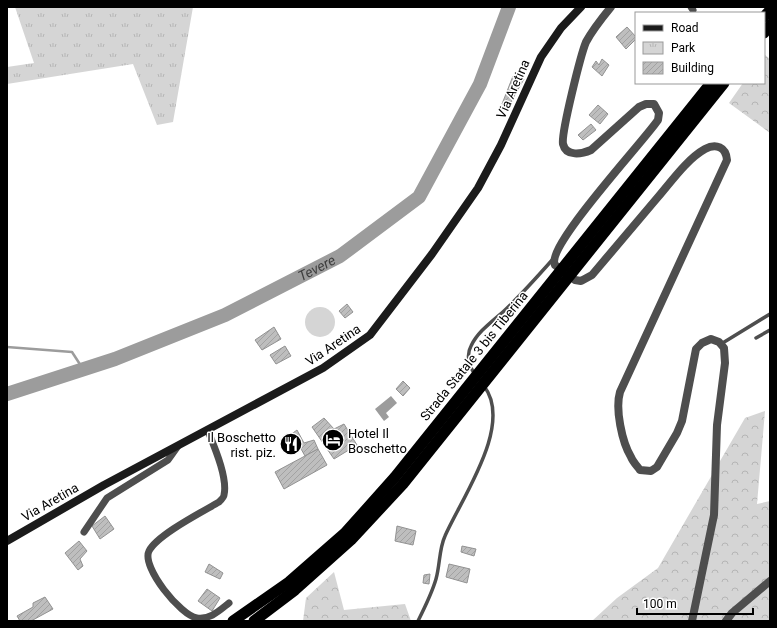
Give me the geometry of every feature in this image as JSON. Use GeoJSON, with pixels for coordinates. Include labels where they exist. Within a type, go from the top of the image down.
{"type":"FeatureCollection","features":[{"type":"Feature","properties":{"kind":"highway","name":"Strada Statale 3 bis Tiberina"},"geometry":{"type":"LineString","coordinates":[[581,254],[711,84]]}},
{"type":"Feature","properties":{"kind":"highway","name":"Strada Statale 3 bis Tiberina"},"geometry":{"type":"LineString","coordinates":[[254,621],[295,590],[351,540],[581,254],[723,84]]}},
{"type":"Feature","properties":{"kind":"highway","name":"Strada Statale 3 bis Tiberina"},"geometry":{"type":"LineString","coordinates":[[233,621],[295,577],[399,481]]}},
{"type":"Feature","properties":{"kind":"main road","name":"Via Aretina"},"geometry":{"type":"LineString","coordinates":[[7,540],[104,485],[208,431],[323,368],[370,335],[432,254],[478,188],[501,145],[541,57],[561,28],[581,7]]}},
{"type":"Feature","properties":{"kind":"street"},"geometry":{"type":"LineString","coordinates":[[611,7],[597,23],[586,43],[564,127],[563,145],[566,150],[572,154],[584,153],[591,150],[639,107],[646,104],[654,104],[659,113],[658,120],[571,227],[553,259],[555,265],[575,280],[587,278],[592,275],[681,170],[705,149],[713,147],[724,149],[726,160],[618,397],[618,412],[631,457],[640,470],[651,471],[657,467],[677,433],[682,421],[696,349],[702,343],[711,339],[721,344],[724,348],[725,363],[717,425],[714,515],[692,621]]}},
{"type":"Feature","properties":{"kind":"street"},"geometry":{"type":"LineString","coordinates":[[208,431],[217,454],[224,483],[224,495],[219,502],[158,541],[148,552],[147,559],[156,578],[185,612],[197,618],[212,616],[229,602]]}},
{"type":"Feature","properties":{"kind":"street"},"geometry":{"type":"LineString","coordinates":[[84,532],[107,498],[168,460],[178,446]]}},
{"type":"Feature","properties":{"kind":"street"},"geometry":{"type":"LineString","coordinates":[[726,621],[732,612],[770,581]]}},
{"type":"Feature","properties":{"kind":"lane"},"geometry":{"type":"LineString","coordinates":[[418,621],[436,579],[444,538],[482,461],[490,433],[493,416],[491,401],[488,391],[471,369],[469,360],[470,346],[481,332],[528,287],[553,259]]}},
{"type":"Feature","properties":{"kind":"lane"},"geometry":{"type":"LineString","coordinates":[[721,344],[770,314]]}},
{"type":"Feature","properties":{"kind":"lane"},"geometry":{"type":"LineString","coordinates":[[756,338],[770,330]]}},
{"type":"Feature","properties":{"kind":"green space"},"geometry":{"type":"Polygon","coordinates":[[[15,7],[193,7],[173,122],[157,125],[133,64],[7,84],[7,67],[34,63],[15,7]]]}},
{"type":"Feature","properties":{"kind":"green space"},"geometry":{"type":"Polygon","coordinates":[[[765,55],[770,59],[770,133],[729,103],[742,84],[765,84],[765,55]]]}},
{"type":"Feature","properties":{"kind":"green space"},"geometry":{"type":"Polygon","coordinates":[[[320,307],[331,311],[335,322],[331,333],[320,337],[309,333],[305,322],[309,311],[320,307]]]}},
{"type":"Feature","properties":{"kind":"green space"},"geometry":{"type":"Polygon","coordinates":[[[765,411],[757,504],[770,501],[770,621],[592,621],[617,598],[658,568],[745,418],[765,411]]]}},
{"type":"Feature","properties":{"kind":"green space"},"geometry":{"type":"Polygon","coordinates":[[[334,572],[344,610],[405,604],[411,621],[303,621],[306,598],[334,572]]]}},
{"type":"Feature","properties":{"kind":"shaded area"},"geometry":{"type":"Polygon","coordinates":[[[391,396],[397,403],[386,413],[389,417],[384,421],[375,409],[391,396]]]}},
{"type":"Feature","properties":{"kind":"building"},"geometry":{"type":"Polygon","coordinates":[[[627,27],[635,36],[635,40],[626,49],[616,37],[627,27]]]}},
{"type":"Feature","properties":{"kind":"building"},"geometry":{"type":"Polygon","coordinates":[[[602,59],[609,65],[602,76],[592,67],[596,61],[599,65],[602,59]]]}},
{"type":"Feature","properties":{"kind":"building"},"geometry":{"type":"Polygon","coordinates":[[[513,76],[524,79],[512,100],[510,108],[502,104],[513,76]]]}},
{"type":"Feature","properties":{"kind":"building"},"geometry":{"type":"Polygon","coordinates":[[[598,105],[608,114],[600,124],[589,115],[598,105]]]}},
{"type":"Feature","properties":{"kind":"building"},"geometry":{"type":"Polygon","coordinates":[[[591,124],[596,130],[583,140],[578,135],[591,124]]]}},
{"type":"Feature","properties":{"kind":"building"},"geometry":{"type":"Polygon","coordinates":[[[347,304],[353,312],[345,318],[339,311],[347,304]]]}},
{"type":"Feature","properties":{"kind":"building"},"geometry":{"type":"Polygon","coordinates":[[[274,327],[281,339],[262,350],[255,340],[274,327]]]}},
{"type":"Feature","properties":{"kind":"building"},"geometry":{"type":"Polygon","coordinates":[[[285,346],[291,356],[276,364],[270,355],[285,346]]]}},
{"type":"Feature","properties":{"kind":"building"},"geometry":{"type":"Polygon","coordinates":[[[403,381],[410,388],[403,396],[396,389],[403,381]]]}},
{"type":"Feature","properties":{"kind":"building"},"geometry":{"type":"Polygon","coordinates":[[[324,418],[334,429],[344,424],[357,445],[334,459],[312,427],[324,418]]]}},
{"type":"Feature","properties":{"kind":"building"},"geometry":{"type":"Polygon","coordinates":[[[297,430],[304,443],[314,440],[318,449],[305,456],[300,447],[289,453],[282,441],[297,430]]]}},
{"type":"Feature","properties":{"kind":"building"},"geometry":{"type":"Polygon","coordinates":[[[318,449],[327,465],[284,489],[275,472],[318,449]]]}},
{"type":"Feature","properties":{"kind":"building"},"geometry":{"type":"Polygon","coordinates":[[[105,516],[114,529],[100,539],[92,526],[105,516]]]}},
{"type":"Feature","properties":{"kind":"building"},"geometry":{"type":"Polygon","coordinates":[[[397,526],[416,531],[413,545],[395,541],[397,526]]]}},
{"type":"Feature","properties":{"kind":"building"},"geometry":{"type":"Polygon","coordinates":[[[79,541],[87,551],[80,559],[83,566],[78,570],[65,553],[79,541]]]}},
{"type":"Feature","properties":{"kind":"building"},"geometry":{"type":"Polygon","coordinates":[[[462,546],[476,549],[474,556],[461,552],[462,546]]]}},
{"type":"Feature","properties":{"kind":"building"},"geometry":{"type":"Polygon","coordinates":[[[209,564],[223,573],[220,579],[205,572],[209,564]]]}},
{"type":"Feature","properties":{"kind":"building"},"geometry":{"type":"Polygon","coordinates":[[[449,564],[470,569],[467,583],[446,577],[449,564]]]}},
{"type":"Feature","properties":{"kind":"building"},"geometry":{"type":"Polygon","coordinates":[[[430,574],[429,584],[423,583],[424,575],[430,574]]]}},
{"type":"Feature","properties":{"kind":"building"},"geometry":{"type":"Polygon","coordinates":[[[207,589],[220,598],[212,611],[198,601],[207,589]]]}},
{"type":"Feature","properties":{"kind":"building"},"geometry":{"type":"Polygon","coordinates":[[[45,597],[53,609],[31,621],[20,621],[17,616],[33,607],[33,603],[45,597]]]}},
{"type":"Feature","properties":{"kind":"waterway","name":"Tevere"},"geometry":{"type":"LineString","coordinates":[[7,394],[115,359],[225,315],[340,256],[419,197],[480,84],[509,7]]}},
{"type":"Feature","properties":{"kind":"waterway"},"geometry":{"type":"LineString","coordinates":[[7,347],[72,352],[83,369]]}},
{"type":"Feature","properties":{"kind":"place","name":"Hotel Il Boschetto"},"geometry":{"type":"Point","coordinates":[333,440]}},
{"type":"Feature","properties":{"kind":"place","name":"Il Boschetto rist. piz."},"geometry":{"type":"Point","coordinates":[291,444]}}]}
